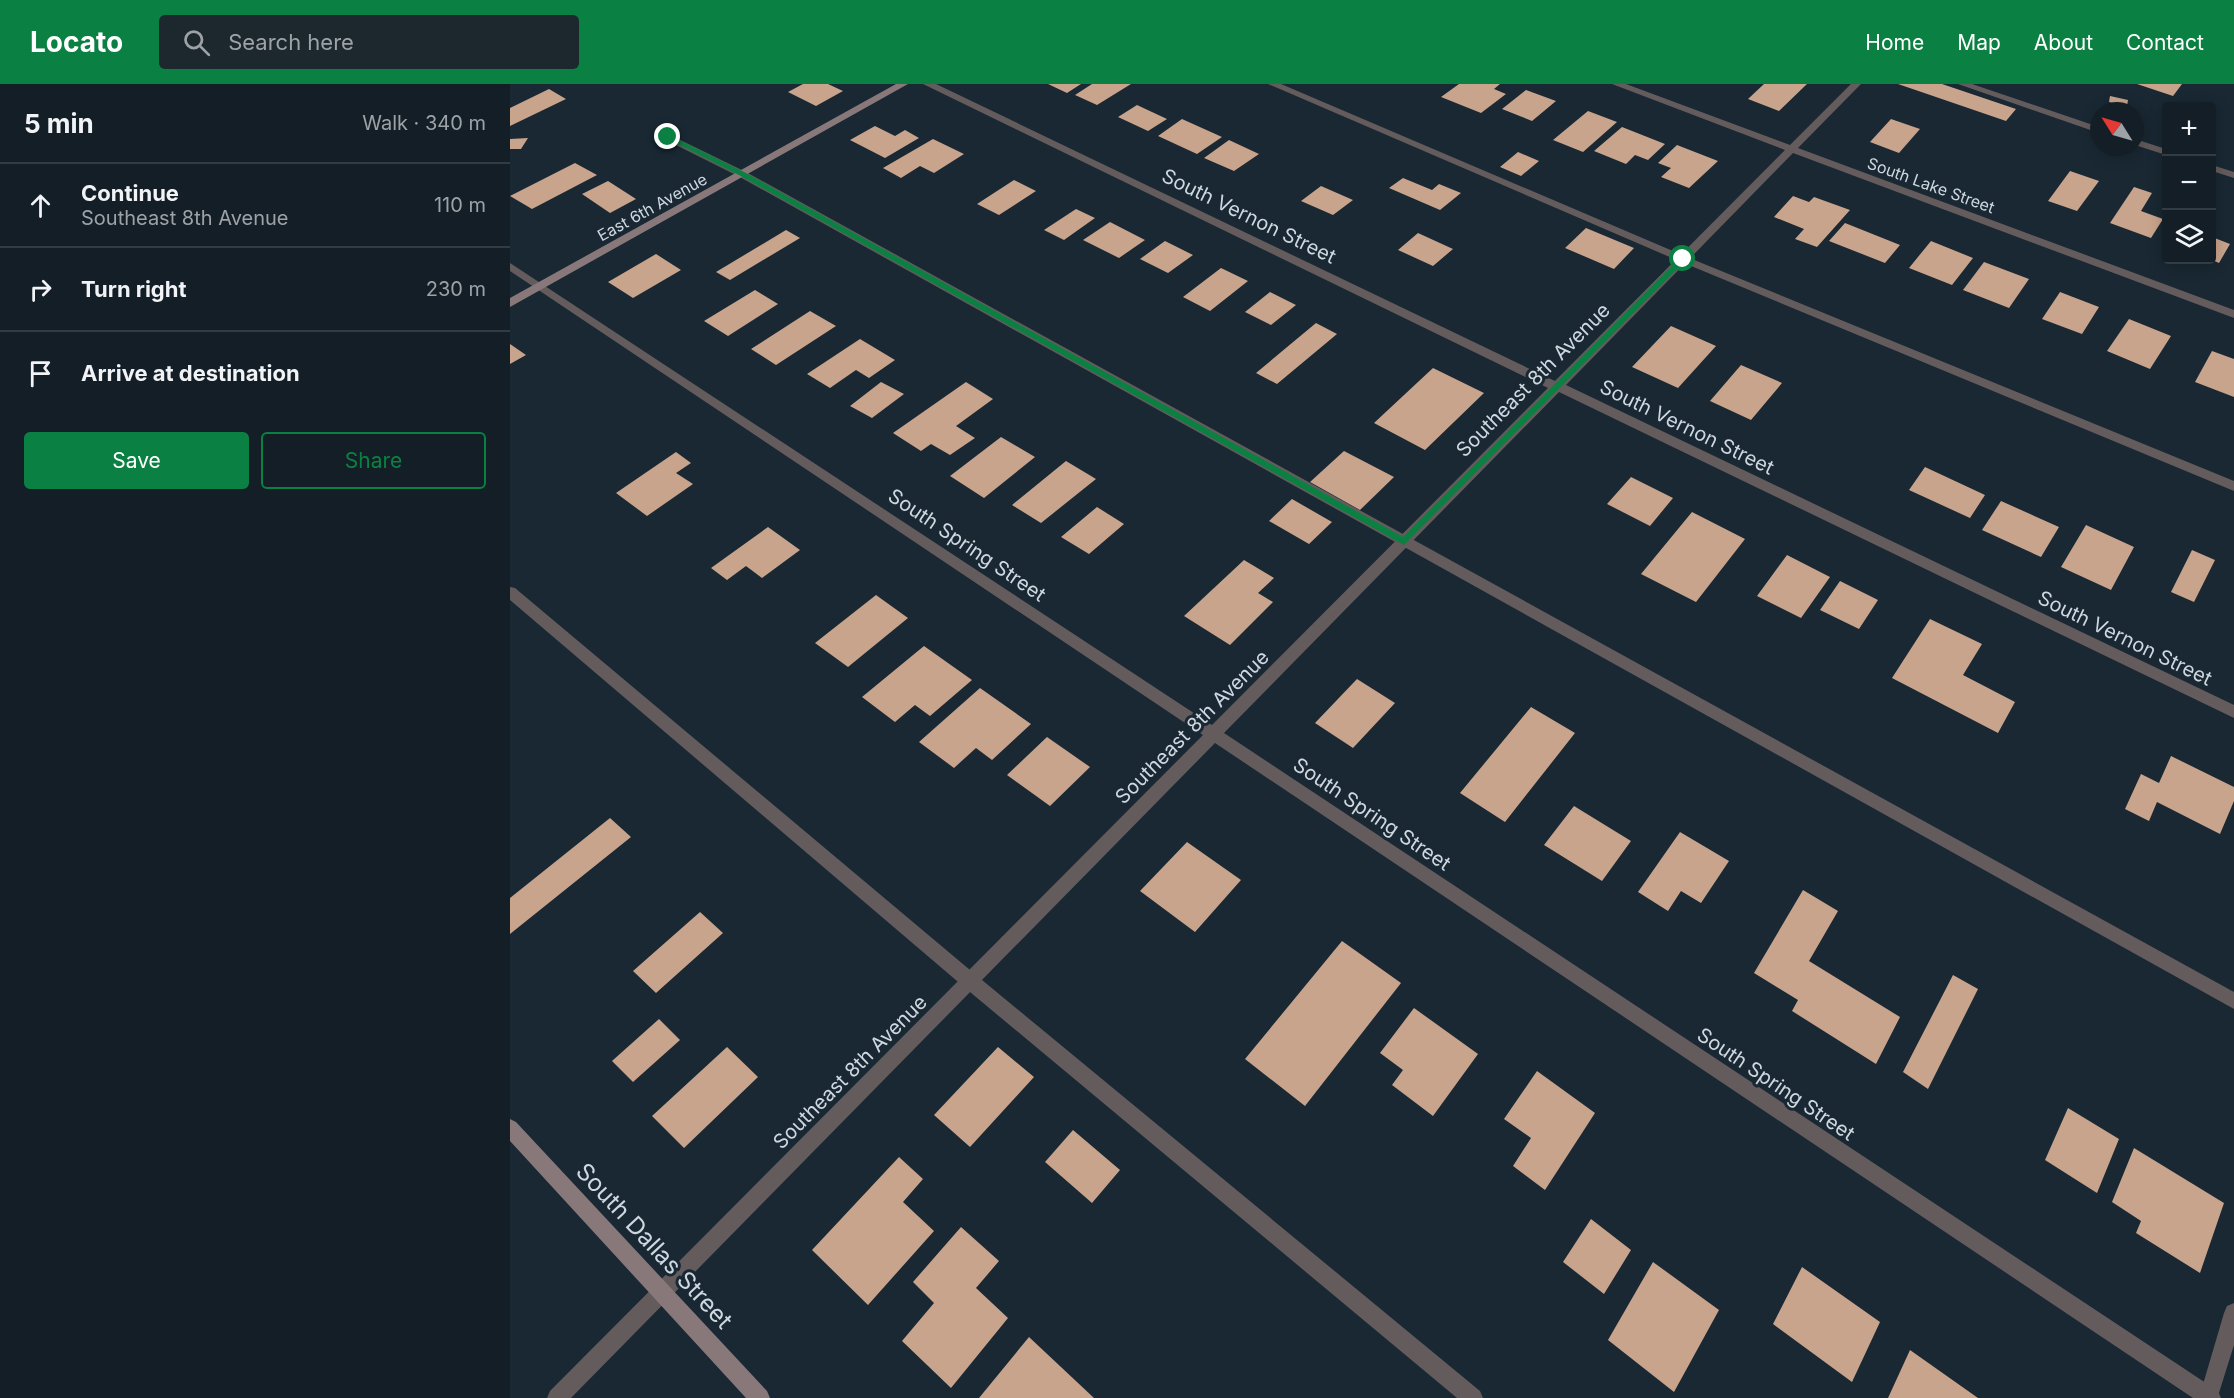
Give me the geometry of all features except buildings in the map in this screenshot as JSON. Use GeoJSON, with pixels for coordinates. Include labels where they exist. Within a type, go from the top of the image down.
{"type":"FeatureCollection","features":[{"type":"Feature","properties":{"kind":"street","name":"East 6th Avenue"},"geometry":{"type":"LineString","coordinates":[[510,303],[903,84]]}},
{"type":"Feature","properties":{"kind":"street","name":"South Vernon Street"},"geometry":{"type":"LineString","coordinates":[[928,84],[2234,712]]}},
{"type":"Feature","properties":{"kind":"street"},"geometry":{"type":"LineString","coordinates":[[1273,84],[1683,259],[2234,486]]}},
{"type":"Feature","properties":{"kind":"street","name":"South Lake Street"},"geometry":{"type":"LineString","coordinates":[[1617,84],[2234,314]]}},
{"type":"Feature","properties":{"kind":"street","name":"Southeast 8th Avenue"},"geometry":{"type":"LineString","coordinates":[[557,1398],[1856,84]]}},
{"type":"Feature","properties":{"kind":"street"},"geometry":{"type":"LineString","coordinates":[[1964,84],[2090,127]]}},
{"type":"Feature","properties":{"kind":"street"},"geometry":{"type":"LineString","coordinates":[[668,137],[742,174],[2234,1001]]}},
{"type":"Feature","properties":{"kind":"street"},"geometry":{"type":"LineString","coordinates":[[2144,145],[2162,152]]}},
{"type":"Feature","properties":{"kind":"street"},"geometry":{"type":"LineString","coordinates":[[2216,170],[2234,175]]}},
{"type":"Feature","properties":{"kind":"street","name":"South Spring Street"},"geometry":{"type":"LineString","coordinates":[[510,266],[2209,1397]]}},
{"type":"Feature","properties":{"kind":"street"},"geometry":{"type":"LineString","coordinates":[[510,591],[970,981],[1473,1398]]}},
{"type":"Feature","properties":{"kind":"street","name":"South Dallas Street"},"geometry":{"type":"LineString","coordinates":[[510,1128],[760,1398]]}},
{"type":"Feature","properties":{"kind":"street"},"geometry":{"type":"LineString","coordinates":[[2209,1397],[2234,1313]]}},
{"type":"Feature","properties":{"kind":"route"},"geometry":{"type":"LineString","coordinates":[[668,137],[742,174],[1404,541],[1683,259]]}}]}
